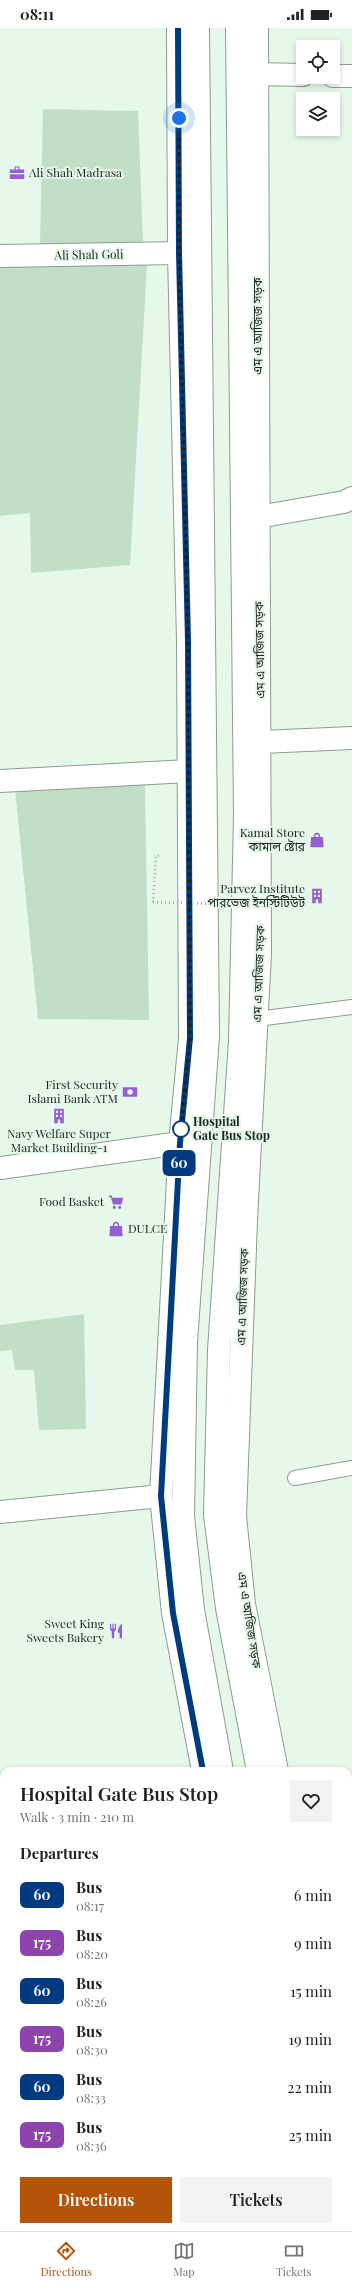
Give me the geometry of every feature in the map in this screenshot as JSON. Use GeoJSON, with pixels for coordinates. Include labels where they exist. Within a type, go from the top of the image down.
{"type":"FeatureCollection","features":[{"type":"Feature","properties":{"kind":"main road"},"geometry":{"type":"LineString","coordinates":[[178,28],[179,253],[189,771],[188,850],[190,1038],[180,1143],[161,1496],[173,1613],[202,1767]]}},
{"type":"Feature","properties":{"kind":"main road"},"geometry":{"type":"LineString","coordinates":[[198,28],[208,1036],[186,1342],[183,1516],[193,1610],[221,1767]]}},
{"type":"Feature","properties":{"kind":"main road"},"geometry":{"type":"LineString","coordinates":[[237,28],[245,815],[240,1041],[219,1350],[215,1515],[226,1608],[257,1767]]}},
{"type":"Feature","properties":{"kind":"main road","name":"এম এ আজিজ সড়ক"},"geometry":{"type":"LineString","coordinates":[[257,28],[258,517],[261,742],[260,954],[246,1220],[235,1516],[244,1604],[276,1767]]}},
{"type":"Feature","properties":{"kind":"main road"},"geometry":{"type":"LineString","coordinates":[[257,74],[296,75]]}},
{"type":"Feature","properties":{"kind":"main road"},"geometry":{"type":"LineString","coordinates":[[340,76],[352,76]]}},
{"type":"Feature","properties":{"kind":"main road","name":"Ali Shah Goli"},"geometry":{"type":"LineString","coordinates":[[0,256],[179,253]]}},
{"type":"Feature","properties":{"kind":"main road"},"geometry":{"type":"LineString","coordinates":[[258,517],[344,502],[352,498]]}},
{"type":"Feature","properties":{"kind":"main road"},"geometry":{"type":"LineString","coordinates":[[261,742],[352,738]]}},
{"type":"Feature","properties":{"kind":"main road"},"geometry":{"type":"LineString","coordinates":[[0,781],[189,771]]}},
{"type":"Feature","properties":{"kind":"main road"},"geometry":{"type":"LineString","coordinates":[[0,1168],[180,1143]]}},
{"type":"Feature","properties":{"kind":"main road"},"geometry":{"type":"LineString","coordinates":[[0,1512],[161,1496]]}},
{"type":"Feature","properties":{"kind":"lane"},"geometry":{"type":"LineString","coordinates":[[257,1019],[352,1007]]}},
{"type":"Feature","properties":{"kind":"lane"},"geometry":{"type":"LineString","coordinates":[[295,1478],[352,1468]]}},
{"type":"Feature","properties":{"kind":"path"},"geometry":{"type":"LineString","coordinates":[[156,856],[153,902],[277,906]]}},
{"type":"Feature","properties":{"kind":"green space"},"geometry":{"type":"Polygon","coordinates":[[[43,109],[138,111],[143,245],[40,245],[43,109]]]}},
{"type":"Feature","properties":{"kind":"green space"},"geometry":{"type":"Polygon","coordinates":[[[147,265],[130,565],[31,573],[30,513],[0,516],[0,267],[147,265]]]}},
{"type":"Feature","properties":{"kind":"green space"},"geometry":{"type":"Polygon","coordinates":[[[145,784],[149,1020],[38,1019],[15,789],[145,784]]]}},
{"type":"Feature","properties":{"kind":"green space"},"geometry":{"type":"Polygon","coordinates":[[[84,1314],[86,1429],[39,1430],[34,1370],[15,1370],[12,1350],[0,1351],[0,1325],[84,1314]]]}},
{"type":"Feature","properties":{"kind":"bus line","name":"60"},"geometry":{"type":"LineString","coordinates":[[178,28],[179,253],[188,641],[190,1038],[180,1143],[161,1496],[173,1613],[202,1767]]}},
{"type":"Feature","properties":{"kind":"place","name":"Ali Shah Madrasa"},"geometry":{"type":"Point","coordinates":[17,173]}},
{"type":"Feature","properties":{"kind":"place","name":"Kamal Store কামাল ষ্টোর"},"geometry":{"type":"Point","coordinates":[317,840]}},
{"type":"Feature","properties":{"kind":"place","name":"Parvez Institute পারভেজ ইনস্টিটিউট"},"geometry":{"type":"Point","coordinates":[317,896]}},
{"type":"Feature","properties":{"kind":"place","name":"First Security Islami Bank ATM"},"geometry":{"type":"Point","coordinates":[130,1092]}},
{"type":"Feature","properties":{"kind":"place","name":"Navy Welfare Super Market Building-1"},"geometry":{"type":"Point","coordinates":[59,1116]}},
{"type":"Feature","properties":{"kind":"place","name":"Hospital Gate Bus Stop"},"geometry":{"type":"Point","coordinates":[181,1129]}},
{"type":"Feature","properties":{"kind":"place","name":"Food Basket"},"geometry":{"type":"Point","coordinates":[116,1202]}},
{"type":"Feature","properties":{"kind":"place","name":"DULCE"},"geometry":{"type":"Point","coordinates":[116,1229]}},
{"type":"Feature","properties":{"kind":"place","name":"Sweet King Sweets Bakery"},"geometry":{"type":"Point","coordinates":[116,1631]}},
{"type":"Feature","properties":{"kind":"route"},"geometry":{"type":"LineString","coordinates":[[179,118],[179,253],[188,641],[190,1038],[181,1129]]}}]}
